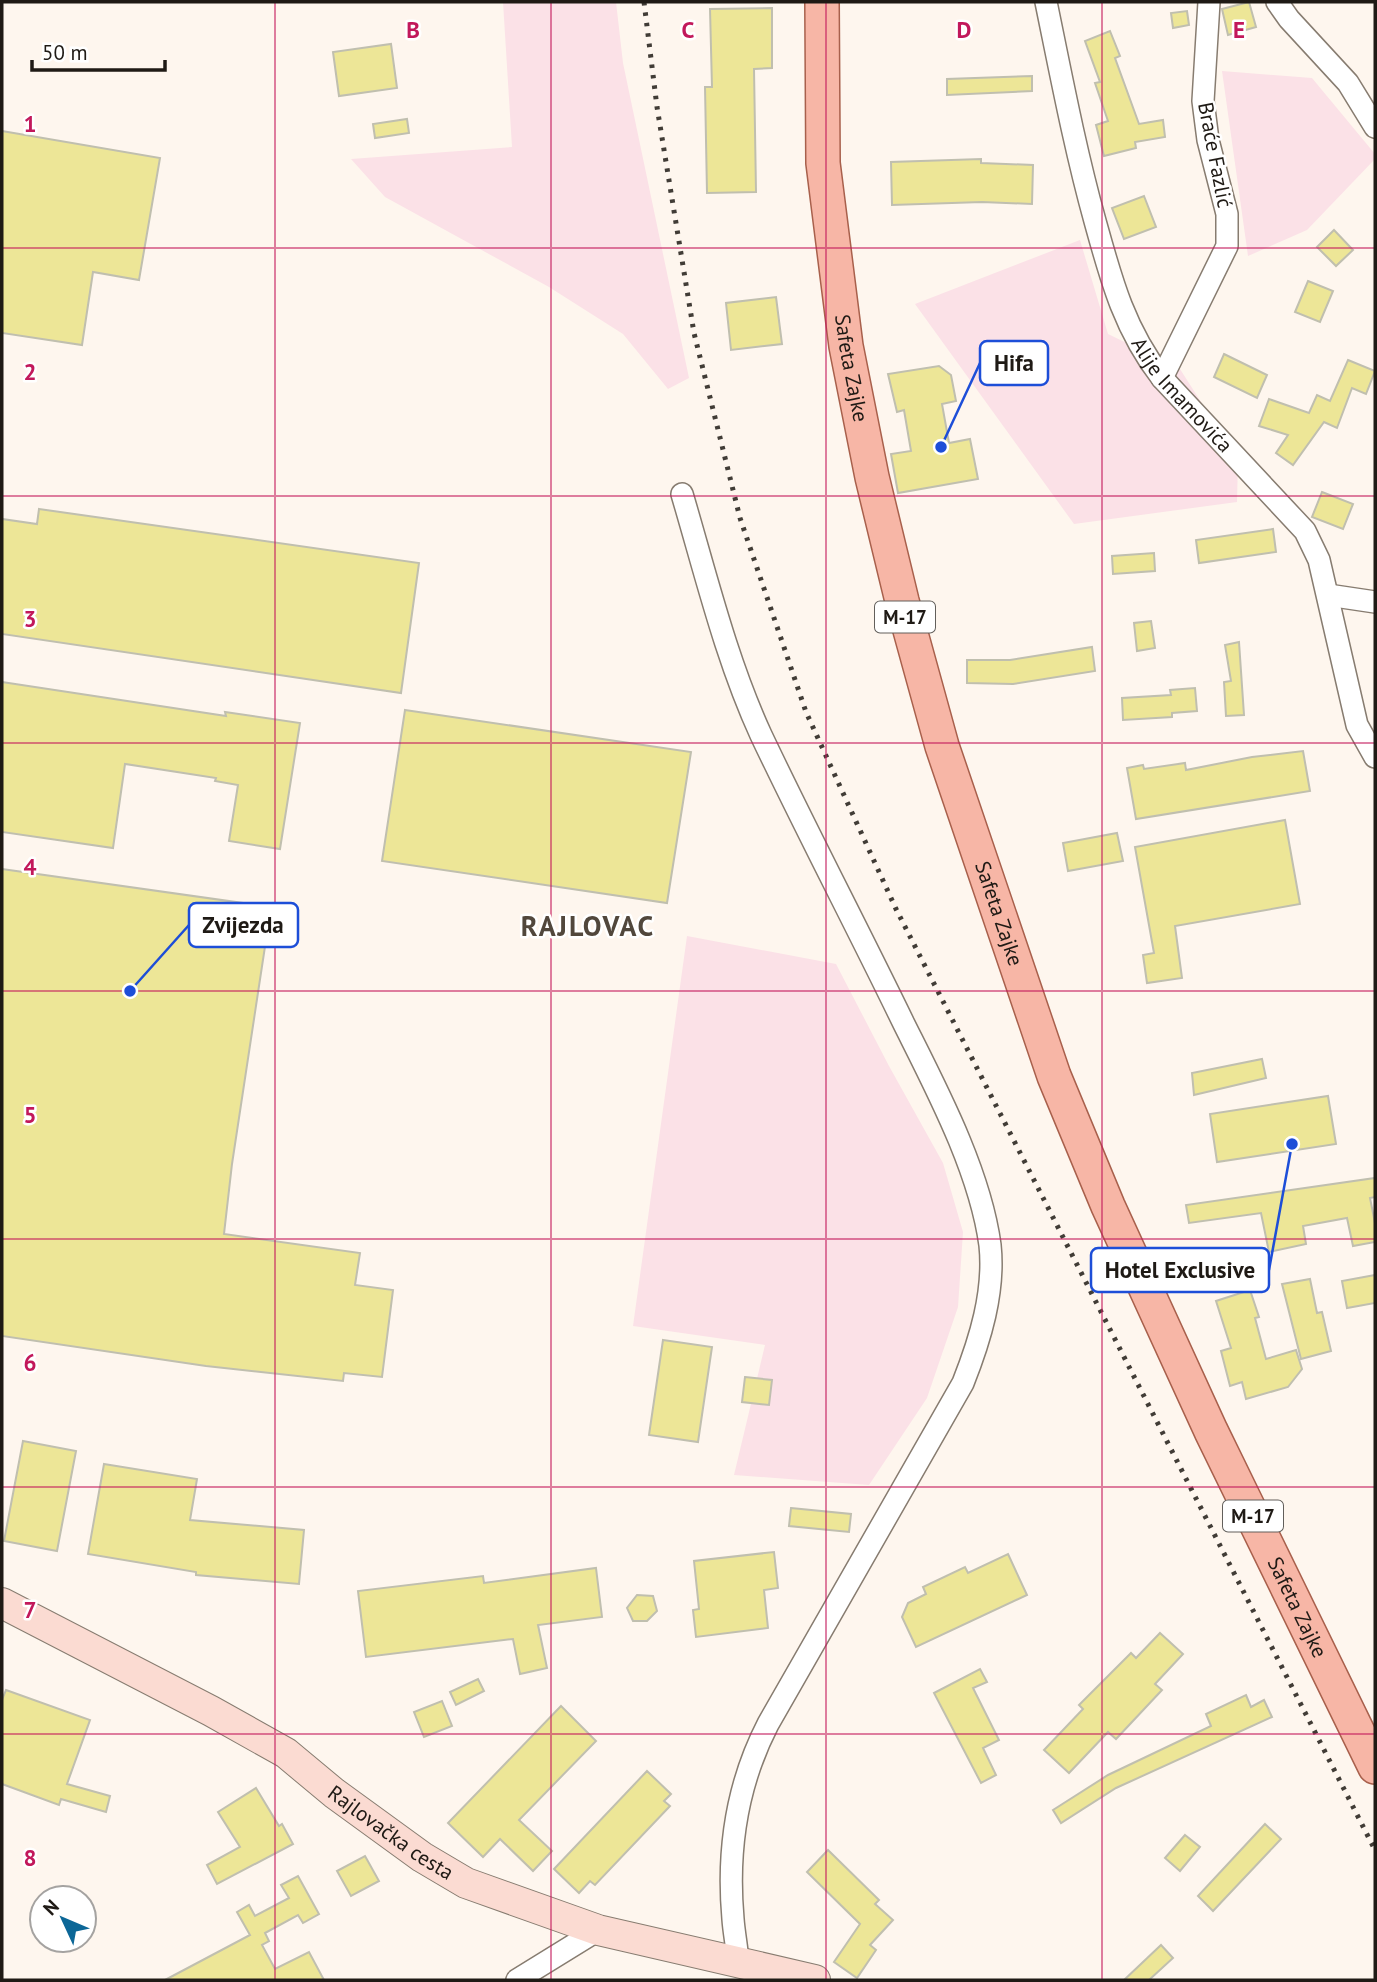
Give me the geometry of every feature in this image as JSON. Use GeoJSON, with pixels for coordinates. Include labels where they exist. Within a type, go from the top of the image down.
{"type":"FeatureCollection","features":[{"type":"Feature","properties":{"kind":"main road","name":"Safeta Zajke"},"geometry":{"type":"LineString","coordinates":[[822,2],[823,163],[843,326],[872,477],[898,588],[942,746],[1054,1076],[1108,1206],[1211,1431],[1375,1767]]}},
{"type":"Feature","properties":{"kind":"street","name":"Alije Imamovića"},"geometry":{"type":"LineString","coordinates":[[1046,2],[1080,166],[1115,293],[1129,327],[1162,378],[1305,531],[1320,560],[1357,725],[1375,757]]}},
{"type":"Feature","properties":{"kind":"street","name":"Braće Fazlić"},"geometry":{"type":"LineString","coordinates":[[1162,378],[1227,246],[1227,214],[1208,140],[1203,101],[1209,2]]}},
{"type":"Feature","properties":{"kind":"street"},"geometry":{"type":"LineString","coordinates":[[1277,2],[1289,19],[1348,83],[1375,127]]}},
{"type":"Feature","properties":{"kind":"street"},"geometry":{"type":"LineString","coordinates":[[682,494],[745,700],[945,1106],[974,1181],[990,1246],[991,1272],[981,1334],[963,1383],[756,1747],[737,1813],[733,1847],[733,1919],[738,1962]]}},
{"type":"Feature","properties":{"kind":"street"},"geometry":{"type":"LineString","coordinates":[[1328,595],[1375,602]]}},
{"type":"Feature","properties":{"kind":"street","name":"Rajlovačka cesta"},"geometry":{"type":"LineString","coordinates":[[2,1603],[211,1711],[286,1753],[334,1793],[422,1857],[466,1883],[598,1930],[816,1980]]}},
{"type":"Feature","properties":{"kind":"street"},"geometry":{"type":"LineString","coordinates":[[517,1980],[598,1930]]}},
{"type":"Feature","properties":{"kind":"shaded area"},"geometry":{"type":"Polygon","coordinates":[[[503,2],[616,2],[623,63],[689,378],[668,389],[623,334],[549,287],[385,197],[351,159],[512,147],[503,2]]]}},
{"type":"Feature","properties":{"kind":"shaded area"},"geometry":{"type":"Polygon","coordinates":[[[1222,71],[1312,78],[1375,154],[1375,159],[1307,230],[1248,256],[1222,71]]]}},
{"type":"Feature","properties":{"kind":"shaded area"},"geometry":{"type":"Polygon","coordinates":[[[1080,240],[1108,334],[1180,369],[1238,460],[1237,502],[1074,524],[915,304],[1080,240]]]}},
{"type":"Feature","properties":{"kind":"shaded area"},"geometry":{"type":"Polygon","coordinates":[[[687,936],[836,964],[943,1163],[963,1232],[958,1307],[927,1398],[869,1485],[734,1475],[765,1345],[633,1326],[687,936]]]}},
{"type":"Feature","properties":{"kind":"building"},"geometry":{"type":"Polygon","coordinates":[[[1249,2],[1256,27],[1228,35],[1222,9],[1249,2]]]}},
{"type":"Feature","properties":{"kind":"building"},"geometry":{"type":"Polygon","coordinates":[[[772,8],[772,68],[754,69],[756,192],[707,193],[705,87],[712,87],[710,9],[772,8]]]}},
{"type":"Feature","properties":{"kind":"building"},"geometry":{"type":"Polygon","coordinates":[[[1187,11],[1189,25],[1173,28],[1171,13],[1187,11]]]}},
{"type":"Feature","properties":{"kind":"building"},"geometry":{"type":"Polygon","coordinates":[[[1110,31],[1120,56],[1115,58],[1139,124],[1163,120],[1165,137],[1135,142],[1136,148],[1104,156],[1096,125],[1108,121],[1095,83],[1100,82],[1085,41],[1110,31]]]}},
{"type":"Feature","properties":{"kind":"building"},"geometry":{"type":"Polygon","coordinates":[[[391,44],[397,88],[339,96],[333,52],[391,44]]]}},
{"type":"Feature","properties":{"kind":"building"},"geometry":{"type":"Polygon","coordinates":[[[1032,76],[1032,91],[947,95],[947,79],[1032,76]]]}},
{"type":"Feature","properties":{"kind":"building"},"geometry":{"type":"Polygon","coordinates":[[[407,119],[409,133],[375,138],[373,124],[407,119]]]}},
{"type":"Feature","properties":{"kind":"building"},"geometry":{"type":"Polygon","coordinates":[[[2,131],[160,158],[139,280],[93,272],[82,345],[2,333],[2,131]]]}},
{"type":"Feature","properties":{"kind":"building"},"geometry":{"type":"Polygon","coordinates":[[[981,159],[981,163],[1033,165],[1032,204],[982,202],[892,205],[891,162],[981,159]]]}},
{"type":"Feature","properties":{"kind":"building"},"geometry":{"type":"Polygon","coordinates":[[[1144,196],[1156,227],[1124,239],[1112,208],[1144,196]]]}},
{"type":"Feature","properties":{"kind":"building"},"geometry":{"type":"Polygon","coordinates":[[[1334,230],[1353,250],[1336,266],[1317,247],[1334,230]]]}},
{"type":"Feature","properties":{"kind":"building"},"geometry":{"type":"Polygon","coordinates":[[[1308,281],[1333,291],[1320,322],[1295,312],[1308,281]]]}},
{"type":"Feature","properties":{"kind":"building"},"geometry":{"type":"Polygon","coordinates":[[[776,297],[782,344],[731,350],[726,303],[776,297]]]}},
{"type":"Feature","properties":{"kind":"building"},"geometry":{"type":"Polygon","coordinates":[[[1224,354],[1267,375],[1257,398],[1214,377],[1224,354]]]}},
{"type":"Feature","properties":{"kind":"building"},"geometry":{"type":"Polygon","coordinates":[[[1348,360],[1375,371],[1366,394],[1352,388],[1337,428],[1324,422],[1293,465],[1276,453],[1288,435],[1259,426],[1269,399],[1309,413],[1317,395],[1330,401],[1348,360]]]}},
{"type":"Feature","properties":{"kind":"building"},"geometry":{"type":"Polygon","coordinates":[[[939,366],[951,375],[956,401],[942,404],[949,443],[970,439],[978,479],[898,493],[891,454],[911,451],[904,410],[897,412],[888,374],[939,366]]]}},
{"type":"Feature","properties":{"kind":"building"},"geometry":{"type":"Polygon","coordinates":[[[1322,492],[1353,504],[1343,529],[1312,517],[1322,492]]]}},
{"type":"Feature","properties":{"kind":"building"},"geometry":{"type":"Polygon","coordinates":[[[39,509],[419,563],[401,693],[2,634],[2,519],[37,524],[39,509]]]}},
{"type":"Feature","properties":{"kind":"building"},"geometry":{"type":"Polygon","coordinates":[[[1273,529],[1276,552],[1199,563],[1196,540],[1273,529]]]}},
{"type":"Feature","properties":{"kind":"building"},"geometry":{"type":"Polygon","coordinates":[[[1154,553],[1155,571],[1113,574],[1112,556],[1154,553]]]}},
{"type":"Feature","properties":{"kind":"building"},"geometry":{"type":"Polygon","coordinates":[[[1151,621],[1155,648],[1137,651],[1134,623],[1151,621]]]}},
{"type":"Feature","properties":{"kind":"building"},"geometry":{"type":"Polygon","coordinates":[[[1239,642],[1244,715],[1226,716],[1224,682],[1231,681],[1225,645],[1239,642]]]}},
{"type":"Feature","properties":{"kind":"building"},"geometry":{"type":"Polygon","coordinates":[[[1092,647],[1095,671],[1013,684],[967,683],[967,660],[1010,660],[1092,647]]]}},
{"type":"Feature","properties":{"kind":"building"},"geometry":{"type":"Polygon","coordinates":[[[2,682],[226,716],[225,712],[300,723],[280,849],[229,841],[238,785],[215,781],[216,778],[125,764],[113,848],[2,832],[2,682]]]}},
{"type":"Feature","properties":{"kind":"building"},"geometry":{"type":"Polygon","coordinates":[[[1195,688],[1197,711],[1172,713],[1172,717],[1123,720],[1122,698],[1171,695],[1170,690],[1195,688]]]}},
{"type":"Feature","properties":{"kind":"building"},"geometry":{"type":"Polygon","coordinates":[[[405,710],[691,752],[667,903],[382,861],[405,710]]]}},
{"type":"Feature","properties":{"kind":"building"},"geometry":{"type":"Polygon","coordinates":[[[1303,751],[1310,791],[1136,819],[1127,768],[1143,765],[1144,769],[1185,763],[1186,770],[1252,757],[1303,751]]]}},
{"type":"Feature","properties":{"kind":"building"},"geometry":{"type":"Polygon","coordinates":[[[1285,820],[1300,904],[1175,926],[1182,978],[1147,983],[1143,955],[1154,953],[1135,847],[1285,820]]]}},
{"type":"Feature","properties":{"kind":"building"},"geometry":{"type":"Polygon","coordinates":[[[1117,833],[1123,861],[1068,871],[1063,843],[1117,833]]]}},
{"type":"Feature","properties":{"kind":"building"},"geometry":{"type":"Polygon","coordinates":[[[2,869],[271,907],[224,1234],[360,1253],[355,1285],[393,1290],[382,1377],[344,1373],[343,1381],[206,1366],[2,1336],[2,869]]]}},
{"type":"Feature","properties":{"kind":"building"},"geometry":{"type":"Polygon","coordinates":[[[1262,1059],[1266,1078],[1194,1095],[1192,1073],[1262,1059]]]}},
{"type":"Feature","properties":{"kind":"building"},"geometry":{"type":"Polygon","coordinates":[[[1328,1096],[1336,1144],[1217,1162],[1210,1114],[1328,1096]]]}},
{"type":"Feature","properties":{"kind":"building"},"geometry":{"type":"Polygon","coordinates":[[[1375,1178],[1375,1197],[1370,1198],[1375,1223],[1375,1242],[1353,1246],[1347,1218],[1303,1226],[1306,1244],[1269,1252],[1261,1213],[1189,1223],[1186,1205],[1375,1178]]]}},
{"type":"Feature","properties":{"kind":"building"},"geometry":{"type":"Polygon","coordinates":[[[1375,1275],[1375,1303],[1347,1308],[1342,1281],[1375,1275]]]}},
{"type":"Feature","properties":{"kind":"building"},"geometry":{"type":"Polygon","coordinates":[[[1310,1279],[1317,1313],[1322,1312],[1331,1351],[1301,1359],[1282,1284],[1310,1279]]]}},
{"type":"Feature","properties":{"kind":"building"},"geometry":{"type":"Polygon","coordinates":[[[1250,1290],[1259,1317],[1255,1318],[1266,1359],[1296,1350],[1302,1369],[1288,1387],[1246,1399],[1242,1382],[1230,1386],[1221,1351],[1231,1348],[1216,1301],[1250,1290]]]}},
{"type":"Feature","properties":{"kind":"building"},"geometry":{"type":"Polygon","coordinates":[[[663,1340],[712,1347],[698,1442],[649,1435],[663,1340]]]}},
{"type":"Feature","properties":{"kind":"building"},"geometry":{"type":"Polygon","coordinates":[[[745,1377],[772,1380],[769,1405],[742,1402],[745,1377]]]}},
{"type":"Feature","properties":{"kind":"building"},"geometry":{"type":"Polygon","coordinates":[[[23,1441],[76,1451],[57,1551],[4,1541],[23,1441]]]}},
{"type":"Feature","properties":{"kind":"building"},"geometry":{"type":"Polygon","coordinates":[[[104,1464],[197,1479],[190,1520],[304,1530],[299,1584],[196,1575],[196,1572],[88,1554],[104,1464]]]}},
{"type":"Feature","properties":{"kind":"building"},"geometry":{"type":"Polygon","coordinates":[[[791,1508],[851,1514],[849,1532],[789,1526],[791,1508]]]}},
{"type":"Feature","properties":{"kind":"building"},"geometry":{"type":"Polygon","coordinates":[[[774,1552],[778,1588],[764,1590],[768,1628],[696,1637],[693,1610],[699,1609],[694,1561],[774,1552]]]}},
{"type":"Feature","properties":{"kind":"building"},"geometry":{"type":"Polygon","coordinates":[[[1008,1554],[1027,1595],[916,1647],[902,1617],[908,1603],[926,1594],[923,1587],[965,1567],[968,1573],[1008,1554]]]}},
{"type":"Feature","properties":{"kind":"building"},"geometry":{"type":"Polygon","coordinates":[[[596,1568],[602,1617],[538,1625],[547,1668],[520,1674],[513,1639],[366,1657],[358,1591],[483,1576],[484,1583],[596,1568]]]}},
{"type":"Feature","properties":{"kind":"building"},"geometry":{"type":"Polygon","coordinates":[[[637,1595],[653,1596],[657,1611],[647,1621],[633,1621],[627,1608],[637,1595]]]}},
{"type":"Feature","properties":{"kind":"building"},"geometry":{"type":"Polygon","coordinates":[[[1160,1633],[1183,1654],[1155,1684],[1162,1690],[1116,1739],[1108,1732],[1069,1773],[1044,1750],[1083,1709],[1079,1705],[1131,1653],[1136,1658],[1160,1633]]]}},
{"type":"Feature","properties":{"kind":"building"},"geometry":{"type":"Polygon","coordinates":[[[980,1669],[987,1682],[973,1688],[999,1740],[983,1748],[996,1775],[981,1783],[934,1693],[980,1669]]]}},
{"type":"Feature","properties":{"kind":"building"},"geometry":{"type":"Polygon","coordinates":[[[478,1679],[484,1691],[456,1705],[450,1692],[478,1679]]]}},
{"type":"Feature","properties":{"kind":"building"},"geometry":{"type":"Polygon","coordinates":[[[6,1690],[90,1720],[67,1784],[110,1796],[106,1812],[61,1799],[59,1805],[2,1784],[2,1700],[6,1690]]]}},
{"type":"Feature","properties":{"kind":"building"},"geometry":{"type":"Polygon","coordinates":[[[1246,1695],[1251,1707],[1264,1700],[1272,1717],[1116,1788],[1061,1823],[1053,1810],[1108,1775],[1211,1726],[1206,1714],[1246,1695]]]}},
{"type":"Feature","properties":{"kind":"building"},"geometry":{"type":"Polygon","coordinates":[[[442,1701],[452,1726],[424,1737],[414,1712],[442,1701]]]}},
{"type":"Feature","properties":{"kind":"building"},"geometry":{"type":"Polygon","coordinates":[[[561,1706],[596,1741],[519,1820],[552,1851],[533,1871],[500,1839],[483,1857],[448,1823],[561,1706]]]}},
{"type":"Feature","properties":{"kind":"building"},"geometry":{"type":"Polygon","coordinates":[[[647,1771],[671,1794],[664,1801],[670,1806],[595,1885],[590,1881],[579,1893],[554,1869],[647,1771]]]}},
{"type":"Feature","properties":{"kind":"building"},"geometry":{"type":"Polygon","coordinates":[[[256,1788],[293,1844],[217,1884],[207,1865],[240,1847],[218,1812],[256,1788]]]}},
{"type":"Feature","properties":{"kind":"building"},"geometry":{"type":"Polygon","coordinates":[[[1265,1824],[1281,1839],[1213,1911],[1198,1896],[1265,1824]]]}},
{"type":"Feature","properties":{"kind":"building"},"geometry":{"type":"Polygon","coordinates":[[[1185,1835],[1200,1847],[1180,1871],[1165,1858],[1185,1835]]]}},
{"type":"Feature","properties":{"kind":"building"},"geometry":{"type":"Polygon","coordinates":[[[828,1850],[879,1900],[875,1904],[893,1920],[870,1945],[876,1950],[857,1978],[834,1962],[860,1924],[807,1872],[828,1850]]]}},
{"type":"Feature","properties":{"kind":"building"},"geometry":{"type":"Polygon","coordinates":[[[365,1856],[379,1881],[351,1896],[337,1871],[365,1856]]]}},
{"type":"Feature","properties":{"kind":"building"},"geometry":{"type":"Polygon","coordinates":[[[298,1876],[319,1914],[303,1923],[298,1915],[265,1933],[269,1941],[262,1945],[275,1969],[309,1952],[324,1980],[165,1980],[250,1935],[237,1912],[249,1905],[255,1916],[289,1898],[281,1885],[298,1876]]]}},
{"type":"Feature","properties":{"kind":"building"},"geometry":{"type":"Polygon","coordinates":[[[1161,1945],[1173,1958],[1149,1980],[1124,1980],[1161,1945]]]}},
{"type":"Feature","properties":{"kind":"railway"},"geometry":{"type":"LineString","coordinates":[[644,2],[657,107],[694,333],[740,518],[806,712],[896,909],[1375,1850]]}},
{"type":"Feature","properties":{"kind":"place","name":"Hifa"},"geometry":{"type":"Point","coordinates":[941,447]}},
{"type":"Feature","properties":{"kind":"place","name":"Zvijezda"},"geometry":{"type":"Point","coordinates":[130,991]}},
{"type":"Feature","properties":{"kind":"place","name":"Hotel Exclusive"},"geometry":{"type":"Point","coordinates":[1292,1144]}},
{"type":"Feature","properties":{"kind":"district","name":"RAJLOVAC"},"geometry":{"type":"Point","coordinates":[588,926]}}]}
